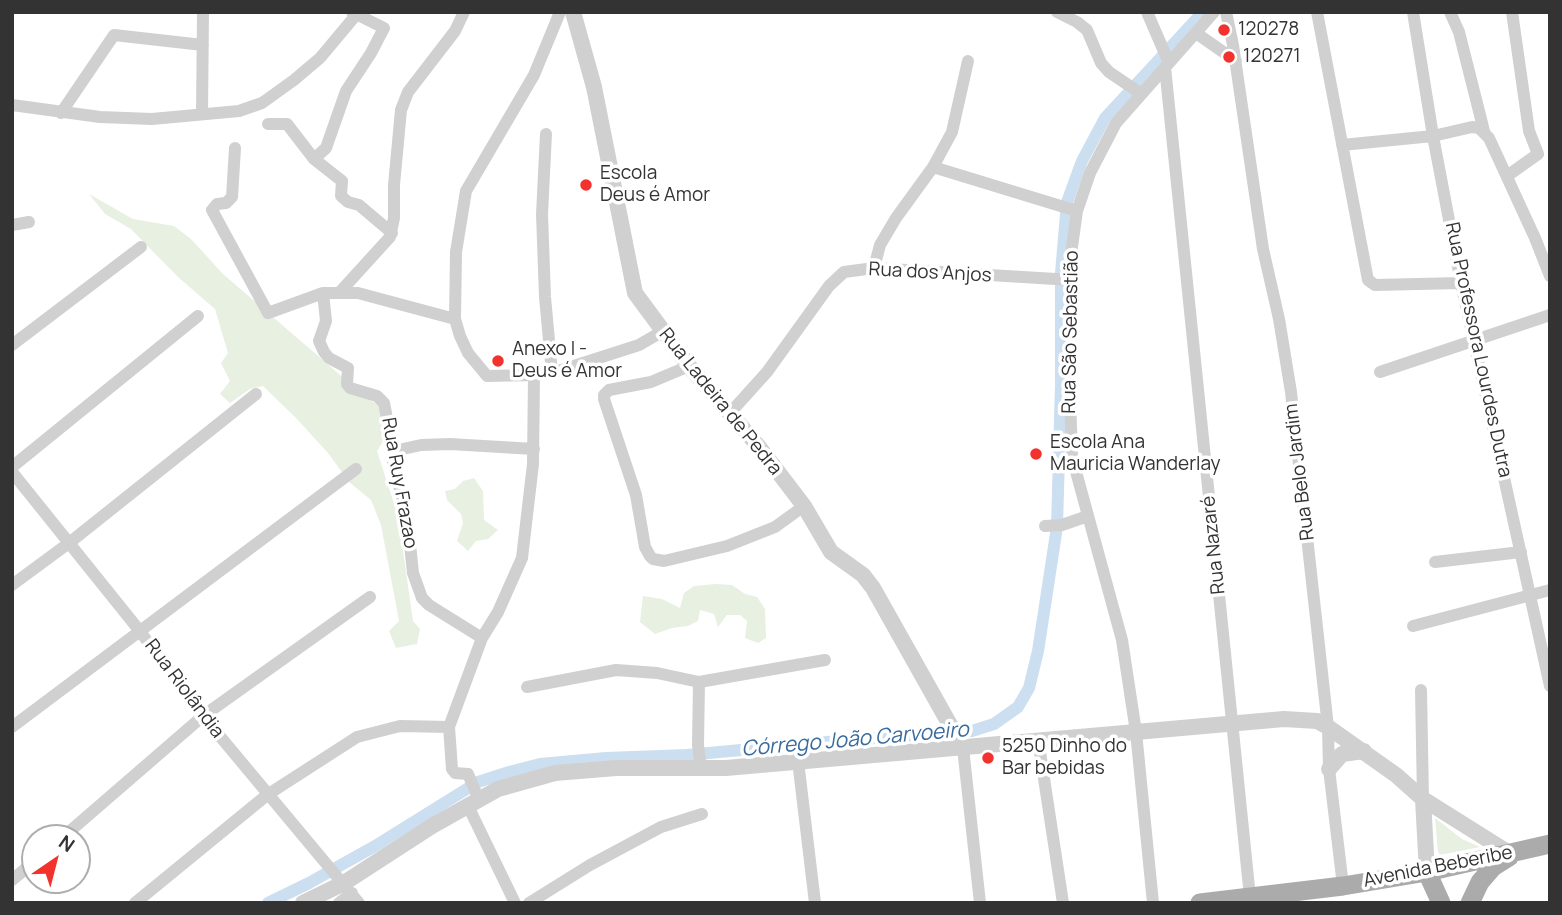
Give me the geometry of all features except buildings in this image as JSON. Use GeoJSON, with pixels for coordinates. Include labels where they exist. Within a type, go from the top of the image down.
{"type":"FeatureCollection","features":[{"type":"Feature","properties":{"kind":"main road","name":"Avenida Beberibe"},"geometry":{"type":"LineString","coordinates":[[1200,903],[1250,897],[1283,898],[1427,872],[1550,844]]}},
{"type":"Feature","properties":{"kind":"main road"},"geometry":{"type":"LineString","coordinates":[[1471,903],[1480,882],[1493,867],[1514,852]]}},
{"type":"Feature","properties":{"kind":"main road"},"geometry":{"type":"LineString","coordinates":[[1427,872],[1441,903]]}},
{"type":"Feature","properties":{"kind":"street"},"geometry":{"type":"LineString","coordinates":[[202,114],[204,12]]}},
{"type":"Feature","properties":{"kind":"street"},"geometry":{"type":"LineString","coordinates":[[339,292],[385,244],[391,233],[401,110],[408,92],[455,31],[464,12]]}},
{"type":"Feature","properties":{"kind":"street"},"geometry":{"type":"LineString","coordinates":[[560,12],[534,75],[466,191],[456,252],[455,319],[468,352],[485,374],[490,376],[552,373],[639,345],[663,331]]}},
{"type":"Feature","properties":{"kind":"street","name":"Rua Ladeira de Pedra"},"geometry":{"type":"LineString","coordinates":[[573,12],[594,87],[629,274],[635,293],[689,366],[730,412],[804,506],[831,552],[863,575],[873,588],[961,744]]}},
{"type":"Feature","properties":{"kind":"street"},"geometry":{"type":"LineString","coordinates":[[1057,12],[1087,30],[1101,63],[1109,72],[1134,89]]}},
{"type":"Feature","properties":{"kind":"street","name":"Rua Nazaré"},"geometry":{"type":"LineString","coordinates":[[1147,12],[1167,65],[1250,897]]}},
{"type":"Feature","properties":{"kind":"street","name":"Rua São Sebastião"},"geometry":{"type":"LineString","coordinates":[[1153,903],[1136,732],[1122,640],[1072,457],[1062,280],[1072,247],[1074,210],[1102,147],[1134,89],[1167,65],[1214,12]]}},
{"type":"Feature","properties":{"kind":"street","name":"Rua Belo Jardim"},"geometry":{"type":"LineString","coordinates":[[1226,12],[1236,61],[1263,249],[1279,319],[1291,392],[1343,886]]}},
{"type":"Feature","properties":{"kind":"street"},"geometry":{"type":"LineString","coordinates":[[1317,12],[1355,204],[1365,274],[1371,283],[1461,283]]}},
{"type":"Feature","properties":{"kind":"street","name":"Rua Professora Lourdes Dutra"},"geometry":{"type":"LineString","coordinates":[[1413,12],[1461,283],[1550,686]]}},
{"type":"Feature","properties":{"kind":"street"},"geometry":{"type":"LineString","coordinates":[[1450,12],[1459,32],[1481,129],[1507,176],[1550,276]]}},
{"type":"Feature","properties":{"kind":"street"},"geometry":{"type":"LineString","coordinates":[[1507,176],[1538,154],[1529,131],[1513,12]]}},
{"type":"Feature","properties":{"kind":"street"},"geometry":{"type":"LineString","coordinates":[[12,105],[100,117],[152,119],[239,111],[262,103],[279,93],[320,58],[354,14],[384,28],[346,91],[326,148],[314,159]]}},
{"type":"Feature","properties":{"kind":"street"},"geometry":{"type":"LineString","coordinates":[[1196,33],[1236,61]]}},
{"type":"Feature","properties":{"kind":"street"},"geometry":{"type":"LineString","coordinates":[[61,113],[114,35],[203,45]]}},
{"type":"Feature","properties":{"kind":"street"},"geometry":{"type":"LineString","coordinates":[[874,268],[880,245],[933,167],[952,132],[968,61]]}},
{"type":"Feature","properties":{"kind":"street"},"geometry":{"type":"LineString","coordinates":[[268,124],[287,124],[314,159],[342,181],[341,196],[348,202],[359,205],[391,233]]}},
{"type":"Feature","properties":{"kind":"street"},"geometry":{"type":"LineString","coordinates":[[1342,145],[1433,136],[1472,127],[1481,129]]}},
{"type":"Feature","properties":{"kind":"street"},"geometry":{"type":"LineString","coordinates":[[546,134],[542,214],[545,297],[552,373]]}},
{"type":"Feature","properties":{"kind":"street"},"geometry":{"type":"LineString","coordinates":[[235,148],[232,197],[226,203],[217,204],[212,210],[268,313],[323,293],[358,292],[455,319]]}},
{"type":"Feature","properties":{"kind":"street"},"geometry":{"type":"LineString","coordinates":[[933,167],[1074,210]]}},
{"type":"Feature","properties":{"kind":"street"},"geometry":{"type":"LineString","coordinates":[[12,225],[29,222]]}},
{"type":"Feature","properties":{"kind":"street"},"geometry":{"type":"LineString","coordinates":[[12,345],[141,247]]}},
{"type":"Feature","properties":{"kind":"street","name":"Rua dos Anjos"},"geometry":{"type":"LineString","coordinates":[[730,412],[767,372],[838,276],[852,270],[874,268],[1062,280]]}},
{"type":"Feature","properties":{"kind":"street","name":"Rua Ruy Frazao"},"geometry":{"type":"LineString","coordinates":[[323,293],[326,321],[319,341],[329,358],[348,368],[347,384],[350,388],[377,396],[384,403],[394,454],[393,463],[407,516],[413,573],[422,598],[482,638]]}},
{"type":"Feature","properties":{"kind":"street"},"geometry":{"type":"LineString","coordinates":[[1380,372],[1550,315]]}},
{"type":"Feature","properties":{"kind":"street"},"geometry":{"type":"LineString","coordinates":[[12,470],[198,316]]}},
{"type":"Feature","properties":{"kind":"street"},"geometry":{"type":"LineString","coordinates":[[689,366],[651,382],[609,390],[604,395],[636,495],[645,547],[650,556],[664,561],[727,546],[775,527],[804,506]]}},
{"type":"Feature","properties":{"kind":"street"},"geometry":{"type":"LineString","coordinates":[[515,903],[474,799],[469,776],[466,773],[456,773],[452,769],[449,727],[482,638],[498,612],[522,558],[534,449],[534,375]]}},
{"type":"Feature","properties":{"kind":"street"},"geometry":{"type":"LineString","coordinates":[[12,585],[256,394]]}},
{"type":"Feature","properties":{"kind":"street"},"geometry":{"type":"LineString","coordinates":[[394,454],[421,445],[450,443],[534,449]]}},
{"type":"Feature","properties":{"kind":"street"},"geometry":{"type":"LineString","coordinates":[[12,727],[356,469]]}},
{"type":"Feature","properties":{"kind":"street","name":"Rua Riolândia"},"geometry":{"type":"LineString","coordinates":[[12,470],[139,630],[203,716],[347,887]]}},
{"type":"Feature","properties":{"kind":"street"},"geometry":{"type":"LineString","coordinates":[[1045,526],[1062,525],[1088,516]]}},
{"type":"Feature","properties":{"kind":"street"},"geometry":{"type":"LineString","coordinates":[[1435,562],[1521,552]]}},
{"type":"Feature","properties":{"kind":"street"},"geometry":{"type":"LineString","coordinates":[[1413,626],[1550,590]]}},
{"type":"Feature","properties":{"kind":"street"},"geometry":{"type":"LineString","coordinates":[[78,824],[203,716],[370,597]]}},
{"type":"Feature","properties":{"kind":"street"},"geometry":{"type":"LineString","coordinates":[[527,687],[616,670],[657,673],[699,682],[825,660]]}},
{"type":"Feature","properties":{"kind":"street"},"geometry":{"type":"LineString","coordinates":[[699,682],[698,745],[701,765]]}},
{"type":"Feature","properties":{"kind":"street"},"geometry":{"type":"LineString","coordinates":[[1421,690],[1427,872]]}},
{"type":"Feature","properties":{"kind":"street"},"geometry":{"type":"LineString","coordinates":[[303,903],[347,887],[474,799],[498,789],[555,773],[798,761],[961,744],[1302,719],[1317,721],[1328,727],[1364,751],[1423,799],[1514,852]]}},
{"type":"Feature","properties":{"kind":"street"},"geometry":{"type":"LineString","coordinates":[[135,903],[267,795],[356,737],[400,726],[449,727]]}},
{"type":"Feature","properties":{"kind":"street"},"geometry":{"type":"LineString","coordinates":[[1038,739],[1063,903]]}},
{"type":"Feature","properties":{"kind":"street"},"geometry":{"type":"LineString","coordinates":[[961,744],[980,903]]}},
{"type":"Feature","properties":{"kind":"street"},"geometry":{"type":"LineString","coordinates":[[1329,769],[1342,754],[1364,751]]}},
{"type":"Feature","properties":{"kind":"street"},"geometry":{"type":"LineString","coordinates":[[798,761],[815,903]]}},
{"type":"Feature","properties":{"kind":"street"},"geometry":{"type":"LineString","coordinates":[[528,903],[590,865],[661,827],[702,814]]}},
{"type":"Feature","properties":{"kind":"street"},"geometry":{"type":"LineString","coordinates":[[339,903],[347,887]]}},
{"type":"Feature","properties":{"kind":"green space"},"geometry":{"type":"Polygon","coordinates":[[[89,194],[133,219],[174,226],[191,239],[223,274],[339,374],[370,400],[390,411],[388,434],[377,451],[398,516],[413,621],[420,629],[417,644],[396,648],[389,631],[399,621],[381,525],[371,500],[349,482],[328,453],[263,386],[250,389],[230,403],[220,394],[230,381],[221,363],[228,353],[215,309],[178,277],[131,229],[105,214],[89,194]]]}},
{"type":"Feature","properties":{"kind":"green space"},"geometry":{"type":"Polygon","coordinates":[[[474,478],[483,491],[484,520],[498,530],[488,539],[476,541],[468,551],[457,541],[463,523],[461,514],[447,500],[445,491],[455,489],[463,481],[474,478]]]}},
{"type":"Feature","properties":{"kind":"green space"},"geometry":{"type":"Polygon","coordinates":[[[732,585],[745,594],[757,597],[765,609],[766,638],[758,643],[745,638],[747,621],[740,615],[727,615],[718,627],[714,614],[700,610],[698,621],[655,634],[640,622],[643,596],[662,599],[680,608],[684,593],[694,586],[732,585]]]}},
{"type":"Feature","properties":{"kind":"green space"},"geometry":{"type":"Polygon","coordinates":[[[1435,818],[1462,839],[1480,847],[1440,855],[1435,818]]]}},
{"type":"Feature","properties":{"kind":"waterway","name":"Córrego João Carvoeiro"},"geometry":{"type":"LineString","coordinates":[[268,903],[375,846],[478,782],[509,772],[540,764],[606,758],[687,755],[972,731],[994,724],[1018,707],[1029,688],[1038,651],[1057,527],[1061,273],[1067,202],[1082,161],[1105,118],[1203,12]]}},
{"type":"Feature","properties":{"kind":"place","name":"120278"},"geometry":{"type":"Point","coordinates":[1224,30]}},
{"type":"Feature","properties":{"kind":"place","name":"120271"},"geometry":{"type":"Point","coordinates":[1229,57]}},
{"type":"Feature","properties":{"kind":"place","name":"Escola Deus é Amor"},"geometry":{"type":"Point","coordinates":[586,185]}},
{"type":"Feature","properties":{"kind":"place","name":"Anexo I - Deus é Amor"},"geometry":{"type":"Point","coordinates":[498,361]}},
{"type":"Feature","properties":{"kind":"place","name":"Escola Ana Mauricia Wanderlay"},"geometry":{"type":"Point","coordinates":[1036,454]}},
{"type":"Feature","properties":{"kind":"place","name":"5250 Dinho do Bar bebidas"},"geometry":{"type":"Point","coordinates":[988,758]}}]}
